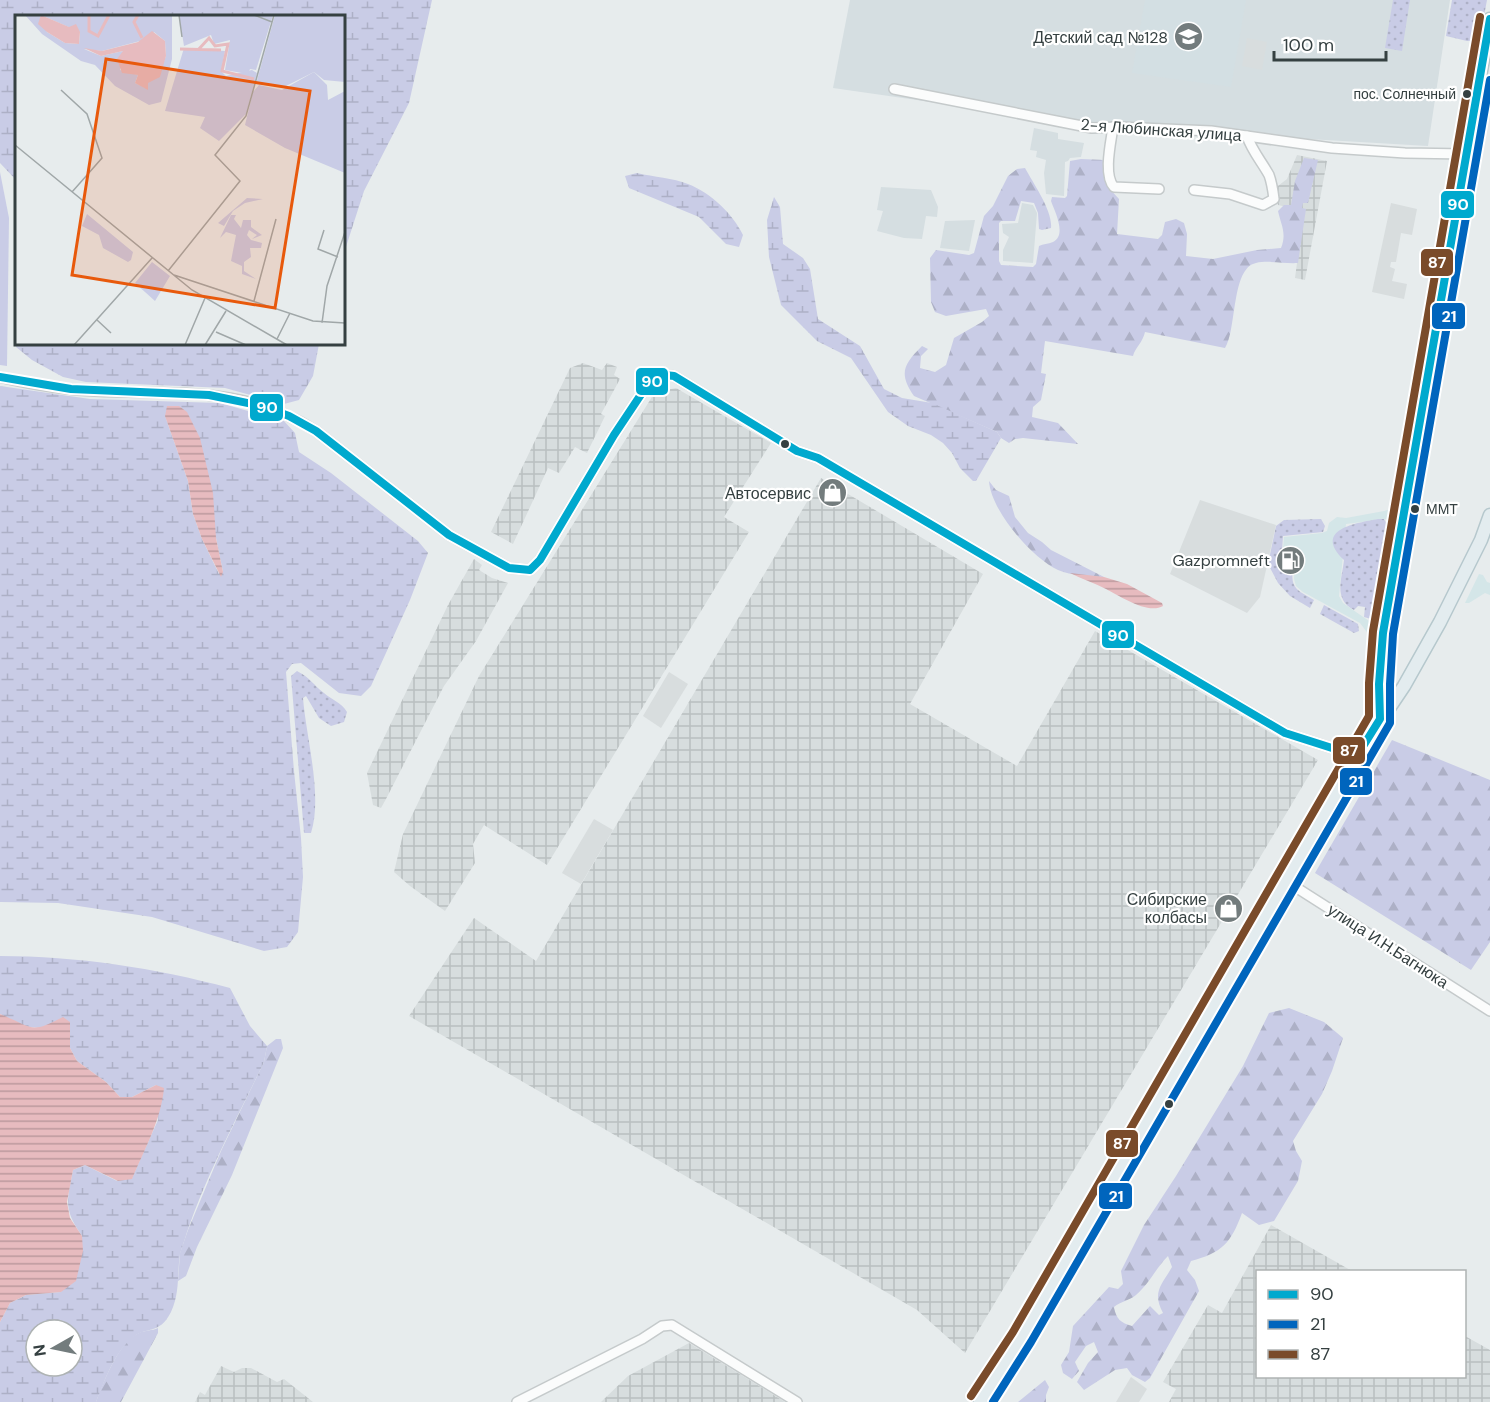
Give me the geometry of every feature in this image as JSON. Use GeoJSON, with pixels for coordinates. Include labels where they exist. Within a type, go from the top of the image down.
{"type":"FeatureCollection","features":[{"type":"Feature","properties":{"kind":"main road"},"geometry":{"type":"LineString","coordinates":[[1380,719],[1379,684],[1383,633],[1490,19]]}},
{"type":"Feature","properties":{"kind":"main road"},"geometry":{"type":"LineString","coordinates":[[980,1402],[1028,1327],[1357,756],[1407,680],[1476,550],[1490,515]]}},
{"type":"Feature","properties":{"kind":"street","name":"2-я Любинская улица"},"geometry":{"type":"LineString","coordinates":[[894,89],[1092,128],[1211,131],[1332,148],[1466,154]]}},
{"type":"Feature","properties":{"kind":"street"},"geometry":{"type":"LineString","coordinates":[[1113,127],[1109,176],[1114,187],[1159,189]]}},
{"type":"Feature","properties":{"kind":"street"},"geometry":{"type":"LineString","coordinates":[[1194,190],[1230,194],[1263,205],[1274,199],[1268,174],[1252,149],[1247,136]]}},
{"type":"Feature","properties":{"kind":"street"},"geometry":{"type":"LineString","coordinates":[[0,377],[84,390],[203,394],[273,408],[296,418],[316,431],[449,535],[509,567],[530,570],[540,560],[614,435],[646,387],[655,379],[665,375],[674,376],[797,451],[818,458],[1285,733],[1357,756]]}},
{"type":"Feature","properties":{"kind":"street","name":"улица И.Н.Багнюка"},"geometry":{"type":"LineString","coordinates":[[1286,881],[1490,1011]]}},
{"type":"Feature","properties":{"kind":"street"},"geometry":{"type":"LineString","coordinates":[[516,1402],[642,1339],[662,1326],[672,1325],[797,1402]]}},
{"type":"Feature","properties":{"kind":"shaded area"},"geometry":{"type":"Polygon","coordinates":[[[850,0],[1450,0],[1428,146],[1105,127],[833,88],[850,0]]]}},
{"type":"Feature","properties":{"kind":"shaded area","name":"Детский сад №128"},"geometry":{"type":"Polygon","coordinates":[[[1145,0],[1246,0],[1231,87],[1132,73],[1145,0]]]}},
{"type":"Feature","properties":{"kind":"shaded area"},"geometry":{"type":"Polygon","coordinates":[[[1247,38],[1267,42],[1262,70],[1242,66],[1247,38]]]}},
{"type":"Feature","properties":{"kind":"shaded area"},"geometry":{"type":"Polygon","coordinates":[[[1034,128],[1058,133],[1058,139],[1084,143],[1081,157],[1070,158],[1065,162],[1064,196],[1046,194],[1044,173],[1046,160],[1036,157],[1037,151],[1030,150],[1034,128]]]}},
{"type":"Feature","properties":{"kind":"shaded area"},"geometry":{"type":"Polygon","coordinates":[[[1297,155],[1327,161],[1305,280],[1295,278],[1304,211],[1278,205],[1274,189],[1287,179],[1297,155]]]}},
{"type":"Feature","properties":{"kind":"shaded area"},"geometry":{"type":"Polygon","coordinates":[[[881,187],[931,190],[938,207],[937,217],[926,216],[922,239],[904,238],[877,231],[883,211],[877,210],[881,187]]]}},
{"type":"Feature","properties":{"kind":"shaded area"},"geometry":{"type":"Polygon","coordinates":[[[1022,203],[1033,205],[1037,213],[1033,263],[1003,261],[1003,250],[1009,237],[1003,233],[1002,224],[1018,223],[1022,203]]]}},
{"type":"Feature","properties":{"kind":"shaded area"},"geometry":{"type":"Polygon","coordinates":[[[1391,203],[1417,209],[1412,235],[1401,233],[1396,262],[1391,262],[1390,267],[1395,269],[1392,281],[1407,284],[1404,299],[1372,292],[1391,203]]]}},
{"type":"Feature","properties":{"kind":"shaded area"},"geometry":{"type":"Polygon","coordinates":[[[975,220],[969,251],[940,248],[945,221],[975,220]]]}},
{"type":"Feature","properties":{"kind":"shaded area"},"geometry":{"type":"Polygon","coordinates":[[[583,363],[602,370],[607,363],[617,367],[614,375],[620,379],[601,414],[605,416],[587,453],[575,447],[559,473],[548,468],[513,544],[491,532],[570,368],[583,363]]]}},
{"type":"Feature","properties":{"kind":"shaded area"},"geometry":{"type":"Polygon","coordinates":[[[676,388],[771,443],[724,517],[749,532],[547,865],[484,825],[473,844],[475,863],[445,911],[394,872],[403,834],[479,676],[655,392],[676,388]]]}},
{"type":"Feature","properties":{"kind":"shaded area"},"geometry":{"type":"Polygon","coordinates":[[[167,406],[179,406],[187,412],[200,438],[213,493],[216,538],[223,572],[221,577],[202,539],[193,514],[188,481],[165,416],[167,406]]]}},
{"type":"Feature","properties":{"kind":"shaded area"},"geometry":{"type":"Polygon","coordinates":[[[821,478],[983,574],[910,704],[1017,766],[1095,631],[1318,760],[965,1353],[917,1310],[409,1016],[474,918],[536,961],[821,478]]]}},
{"type":"Feature","properties":{"kind":"shaded area"},"geometry":{"type":"Polygon","coordinates":[[[1200,500],[1276,525],[1260,597],[1247,613],[1170,574],[1200,500]]]}},
{"type":"Feature","properties":{"kind":"shaded area"},"geometry":{"type":"Polygon","coordinates":[[[1401,500],[1396,529],[1390,521],[1385,519],[1346,524],[1339,596],[1343,603],[1369,621],[1374,622],[1380,619],[1373,640],[1360,623],[1296,586],[1294,579],[1296,551],[1283,550],[1284,537],[1322,533],[1327,531],[1329,523],[1337,517],[1346,518],[1384,511],[1397,507],[1401,500]]]}},
{"type":"Feature","properties":{"kind":"shaded area"},"geometry":{"type":"Polygon","coordinates":[[[474,559],[482,565],[479,570],[492,578],[508,583],[476,641],[444,686],[381,808],[373,805],[367,773],[448,605],[474,559]]]}},
{"type":"Feature","properties":{"kind":"shaded area"},"geometry":{"type":"Polygon","coordinates":[[[1070,573],[1104,577],[1127,584],[1162,603],[1163,606],[1150,608],[1142,606],[1070,573]]]}},
{"type":"Feature","properties":{"kind":"shaded area"},"geometry":{"type":"Polygon","coordinates":[[[1479,574],[1490,583],[1490,595],[1485,593],[1465,603],[1479,574]]]}},
{"type":"Feature","properties":{"kind":"shaded area"},"geometry":{"type":"Polygon","coordinates":[[[669,672],[688,684],[661,728],[643,716],[669,672]]]}},
{"type":"Feature","properties":{"kind":"shaded area"},"geometry":{"type":"Polygon","coordinates":[[[594,819],[613,830],[581,884],[562,873],[594,819]]]}},
{"type":"Feature","properties":{"kind":"shaded area"},"geometry":{"type":"Polygon","coordinates":[[[0,1014],[31,1027],[43,1026],[63,1017],[70,1022],[70,1048],[77,1061],[106,1082],[120,1097],[132,1097],[156,1085],[164,1088],[156,1123],[132,1179],[118,1181],[85,1165],[73,1170],[67,1202],[70,1218],[82,1236],[83,1251],[76,1281],[61,1292],[26,1295],[10,1303],[0,1322],[0,1014]]]}},
{"type":"Feature","properties":{"kind":"shaded area"},"geometry":{"type":"Polygon","coordinates":[[[1271,1225],[1350,1270],[1256,1270],[1256,1378],[1466,1378],[1466,1337],[1490,1350],[1490,1402],[1169,1402],[1176,1389],[1163,1382],[1208,1305],[1222,1313],[1271,1225]]]}},
{"type":"Feature","properties":{"kind":"shaded area"},"geometry":{"type":"Polygon","coordinates":[[[689,1343],[785,1402],[601,1402],[628,1376],[689,1343]]]}},
{"type":"Feature","properties":{"kind":"shaded area"},"geometry":{"type":"Polygon","coordinates":[[[221,1366],[234,1372],[242,1368],[251,1368],[277,1382],[284,1379],[313,1402],[195,1402],[200,1392],[205,1395],[221,1366]]]}},
{"type":"Feature","properties":{"kind":"shaded area"},"geometry":{"type":"Polygon","coordinates":[[[1131,1377],[1147,1389],[1139,1402],[1116,1402],[1131,1377]]]}},
{"type":"Feature","properties":{"kind":"green space"},"geometry":{"type":"Polygon","coordinates":[[[0,0],[432,0],[409,103],[364,191],[345,250],[345,15],[15,15],[15,179],[0,163],[0,0]]]}},
{"type":"Feature","properties":{"kind":"green space"},"geometry":{"type":"Polygon","coordinates":[[[1393,0],[1410,0],[1402,51],[1385,48],[1393,0]]]}},
{"type":"Feature","properties":{"kind":"green space"},"geometry":{"type":"Polygon","coordinates":[[[1452,0],[1487,0],[1480,37],[1475,41],[1446,36],[1452,0]]]}},
{"type":"Feature","properties":{"kind":"green space"},"geometry":{"type":"Polygon","coordinates":[[[1304,158],[1318,160],[1308,203],[1303,203],[1302,208],[1306,209],[1298,263],[1261,262],[1248,267],[1238,287],[1229,339],[1225,348],[1145,332],[1133,356],[1045,341],[1041,373],[1046,374],[1041,400],[1033,407],[1032,417],[1058,423],[1078,444],[1023,438],[1009,443],[997,432],[914,396],[909,388],[905,369],[922,346],[928,349],[921,356],[920,368],[935,372],[946,365],[954,338],[989,316],[986,309],[946,316],[935,312],[931,302],[930,258],[936,250],[969,255],[974,253],[984,216],[993,206],[1008,176],[1017,169],[1025,168],[1046,206],[1051,228],[1039,229],[1038,213],[1034,203],[1021,201],[1015,221],[999,223],[999,261],[1001,265],[1033,267],[1036,264],[1039,246],[1053,242],[1059,234],[1059,223],[1051,201],[1052,197],[1065,198],[1067,196],[1070,161],[1105,160],[1108,187],[1119,199],[1117,234],[1158,239],[1162,235],[1165,222],[1176,219],[1184,223],[1187,234],[1186,256],[1213,259],[1257,250],[1281,248],[1283,233],[1278,211],[1284,205],[1291,205],[1295,181],[1304,158]]]}},
{"type":"Feature","properties":{"kind":"green space"},"geometry":{"type":"Polygon","coordinates":[[[0,172],[9,218],[7,366],[0,365],[0,172]]]}},
{"type":"Feature","properties":{"kind":"green space"},"geometry":{"type":"Polygon","coordinates":[[[637,173],[682,182],[697,188],[713,199],[739,227],[743,235],[739,247],[726,244],[699,217],[629,188],[625,176],[637,173]]]}},
{"type":"Feature","properties":{"kind":"green space"},"geometry":{"type":"Polygon","coordinates":[[[774,197],[780,207],[783,244],[803,258],[810,269],[818,319],[860,346],[884,389],[902,398],[932,403],[997,432],[1001,438],[976,481],[973,481],[960,468],[952,453],[943,443],[931,435],[908,426],[888,412],[851,358],[817,341],[781,305],[769,257],[767,220],[774,197]]]}},
{"type":"Feature","properties":{"kind":"green space"},"geometry":{"type":"Polygon","coordinates":[[[17,345],[319,345],[313,376],[299,400],[284,404],[225,388],[86,382],[63,377],[32,360],[16,347],[17,345]]]}},
{"type":"Feature","properties":{"kind":"green space"},"geometry":{"type":"Polygon","coordinates":[[[0,386],[90,399],[220,403],[284,421],[295,433],[299,452],[331,473],[418,541],[428,553],[410,600],[371,686],[361,696],[339,693],[301,663],[292,664],[286,672],[303,877],[298,932],[287,947],[264,951],[152,917],[58,903],[0,902],[0,386]],[[165,416],[188,481],[193,514],[219,574],[223,572],[216,538],[165,416]]]}},
{"type":"Feature","properties":{"kind":"green space"},"geometry":{"type":"Polygon","coordinates":[[[989,481],[996,490],[1009,496],[1015,517],[1028,533],[1051,550],[1104,577],[1063,572],[1037,555],[1014,532],[1005,519],[991,493],[989,481]]]}},
{"type":"Feature","properties":{"kind":"green space"},"geometry":{"type":"Polygon","coordinates":[[[1321,519],[1325,526],[1323,532],[1283,536],[1281,566],[1293,567],[1293,580],[1296,588],[1314,600],[1310,608],[1290,596],[1278,583],[1268,564],[1276,526],[1284,520],[1321,519]]]}},
{"type":"Feature","properties":{"kind":"green space"},"geometry":{"type":"Polygon","coordinates":[[[1384,519],[1390,530],[1376,617],[1371,619],[1364,617],[1365,607],[1358,606],[1354,610],[1343,600],[1340,588],[1344,560],[1335,550],[1333,541],[1335,534],[1341,529],[1384,519]]]}},
{"type":"Feature","properties":{"kind":"green space"},"geometry":{"type":"Polygon","coordinates":[[[1324,605],[1358,624],[1359,631],[1354,633],[1320,614],[1324,605]]]}},
{"type":"Feature","properties":{"kind":"green space"},"geometry":{"type":"Polygon","coordinates":[[[297,671],[339,703],[347,712],[344,722],[331,726],[319,718],[306,696],[303,698],[315,784],[311,833],[304,833],[291,676],[297,671]]]}},
{"type":"Feature","properties":{"kind":"green space"},"geometry":{"type":"Polygon","coordinates":[[[1392,740],[1490,780],[1490,942],[1471,970],[1315,873],[1392,740]]]}},
{"type":"Feature","properties":{"kind":"green space"},"geometry":{"type":"Polygon","coordinates":[[[0,956],[58,958],[145,969],[230,988],[250,1026],[267,1046],[264,1062],[213,1167],[187,1232],[180,1254],[177,1291],[171,1312],[162,1324],[137,1335],[119,1352],[96,1402],[0,1402],[0,1322],[10,1303],[26,1295],[61,1292],[82,1236],[72,1218],[68,1204],[73,1170],[85,1165],[117,1181],[132,1178],[158,1120],[156,1085],[132,1097],[120,1097],[106,1082],[77,1061],[70,1048],[70,1022],[42,1028],[27,1027],[0,1014],[0,956]]]}},
{"type":"Feature","properties":{"kind":"green space"},"geometry":{"type":"Polygon","coordinates":[[[1289,1008],[1324,1022],[1343,1038],[1322,1094],[1293,1141],[1302,1161],[1298,1181],[1274,1221],[1259,1225],[1242,1213],[1234,1232],[1224,1245],[1202,1258],[1191,1261],[1187,1270],[1195,1280],[1199,1291],[1150,1378],[1145,1382],[1132,1375],[1127,1368],[1115,1370],[1084,1390],[1077,1382],[1088,1363],[1098,1352],[1094,1342],[1086,1346],[1075,1362],[1079,1371],[1072,1379],[1063,1373],[1061,1365],[1069,1352],[1073,1326],[1109,1287],[1118,1289],[1123,1284],[1121,1271],[1144,1225],[1243,1066],[1269,1013],[1289,1008]],[[1168,1256],[1141,1291],[1114,1307],[1120,1320],[1132,1326],[1150,1306],[1159,1315],[1163,1313],[1158,1294],[1161,1284],[1172,1267],[1168,1256]]]}},
{"type":"Feature","properties":{"kind":"green space"},"geometry":{"type":"Polygon","coordinates":[[[276,1039],[281,1039],[283,1048],[232,1175],[197,1247],[186,1276],[178,1281],[180,1253],[188,1230],[221,1151],[264,1062],[267,1046],[276,1039]]]}},
{"type":"Feature","properties":{"kind":"green space"},"geometry":{"type":"Polygon","coordinates":[[[158,1328],[158,1333],[121,1402],[96,1402],[118,1353],[125,1344],[139,1333],[158,1328]]]}},
{"type":"Feature","properties":{"kind":"green space"},"geometry":{"type":"Polygon","coordinates":[[[1045,1380],[1049,1387],[1046,1402],[1018,1402],[1045,1380]]]}},
{"type":"Feature","properties":{"kind":"transit line","name":"87"},"geometry":{"type":"LineString","coordinates":[[971,1396],[1013,1332],[1369,716],[1373,631],[1480,17]]}},
{"type":"Feature","properties":{"kind":"transit line","name":"90"},"geometry":{"type":"LineString","coordinates":[[1357,756],[1380,719],[1379,684],[1383,633],[1490,19]]}},
{"type":"Feature","properties":{"kind":"transit line","name":"21"},"geometry":{"type":"LineString","coordinates":[[993,1402],[1031,1342],[1390,723],[1393,634],[1490,80]]}},
{"type":"Feature","properties":{"kind":"transit line","name":"90"},"geometry":{"type":"LineString","coordinates":[[0,377],[71,389],[209,395],[262,406],[289,416],[316,431],[449,535],[509,568],[530,570],[540,560],[614,435],[646,387],[655,379],[665,375],[674,376],[797,451],[818,458],[1285,733],[1357,756]]}},
{"type":"Feature","properties":{"kind":"place","name":"Детский сад №128"},"geometry":{"type":"Point","coordinates":[1189,37]}},
{"type":"Feature","properties":{"kind":"place","name":"пос. Солнечный"},"geometry":{"type":"Point","coordinates":[1467,94]}},
{"type":"Feature","properties":{"kind":"place","name":"Автосервис"},"geometry":{"type":"Point","coordinates":[832,493]}},
{"type":"Feature","properties":{"kind":"place","name":"ММТ"},"geometry":{"type":"Point","coordinates":[1415,509]}},
{"type":"Feature","properties":{"kind":"place","name":"Gazpromneft"},"geometry":{"type":"Point","coordinates":[1291,560]}},
{"type":"Feature","properties":{"kind":"place","name":"Сибирские колбасы"},"geometry":{"type":"Point","coordinates":[1228,908]}}]}
